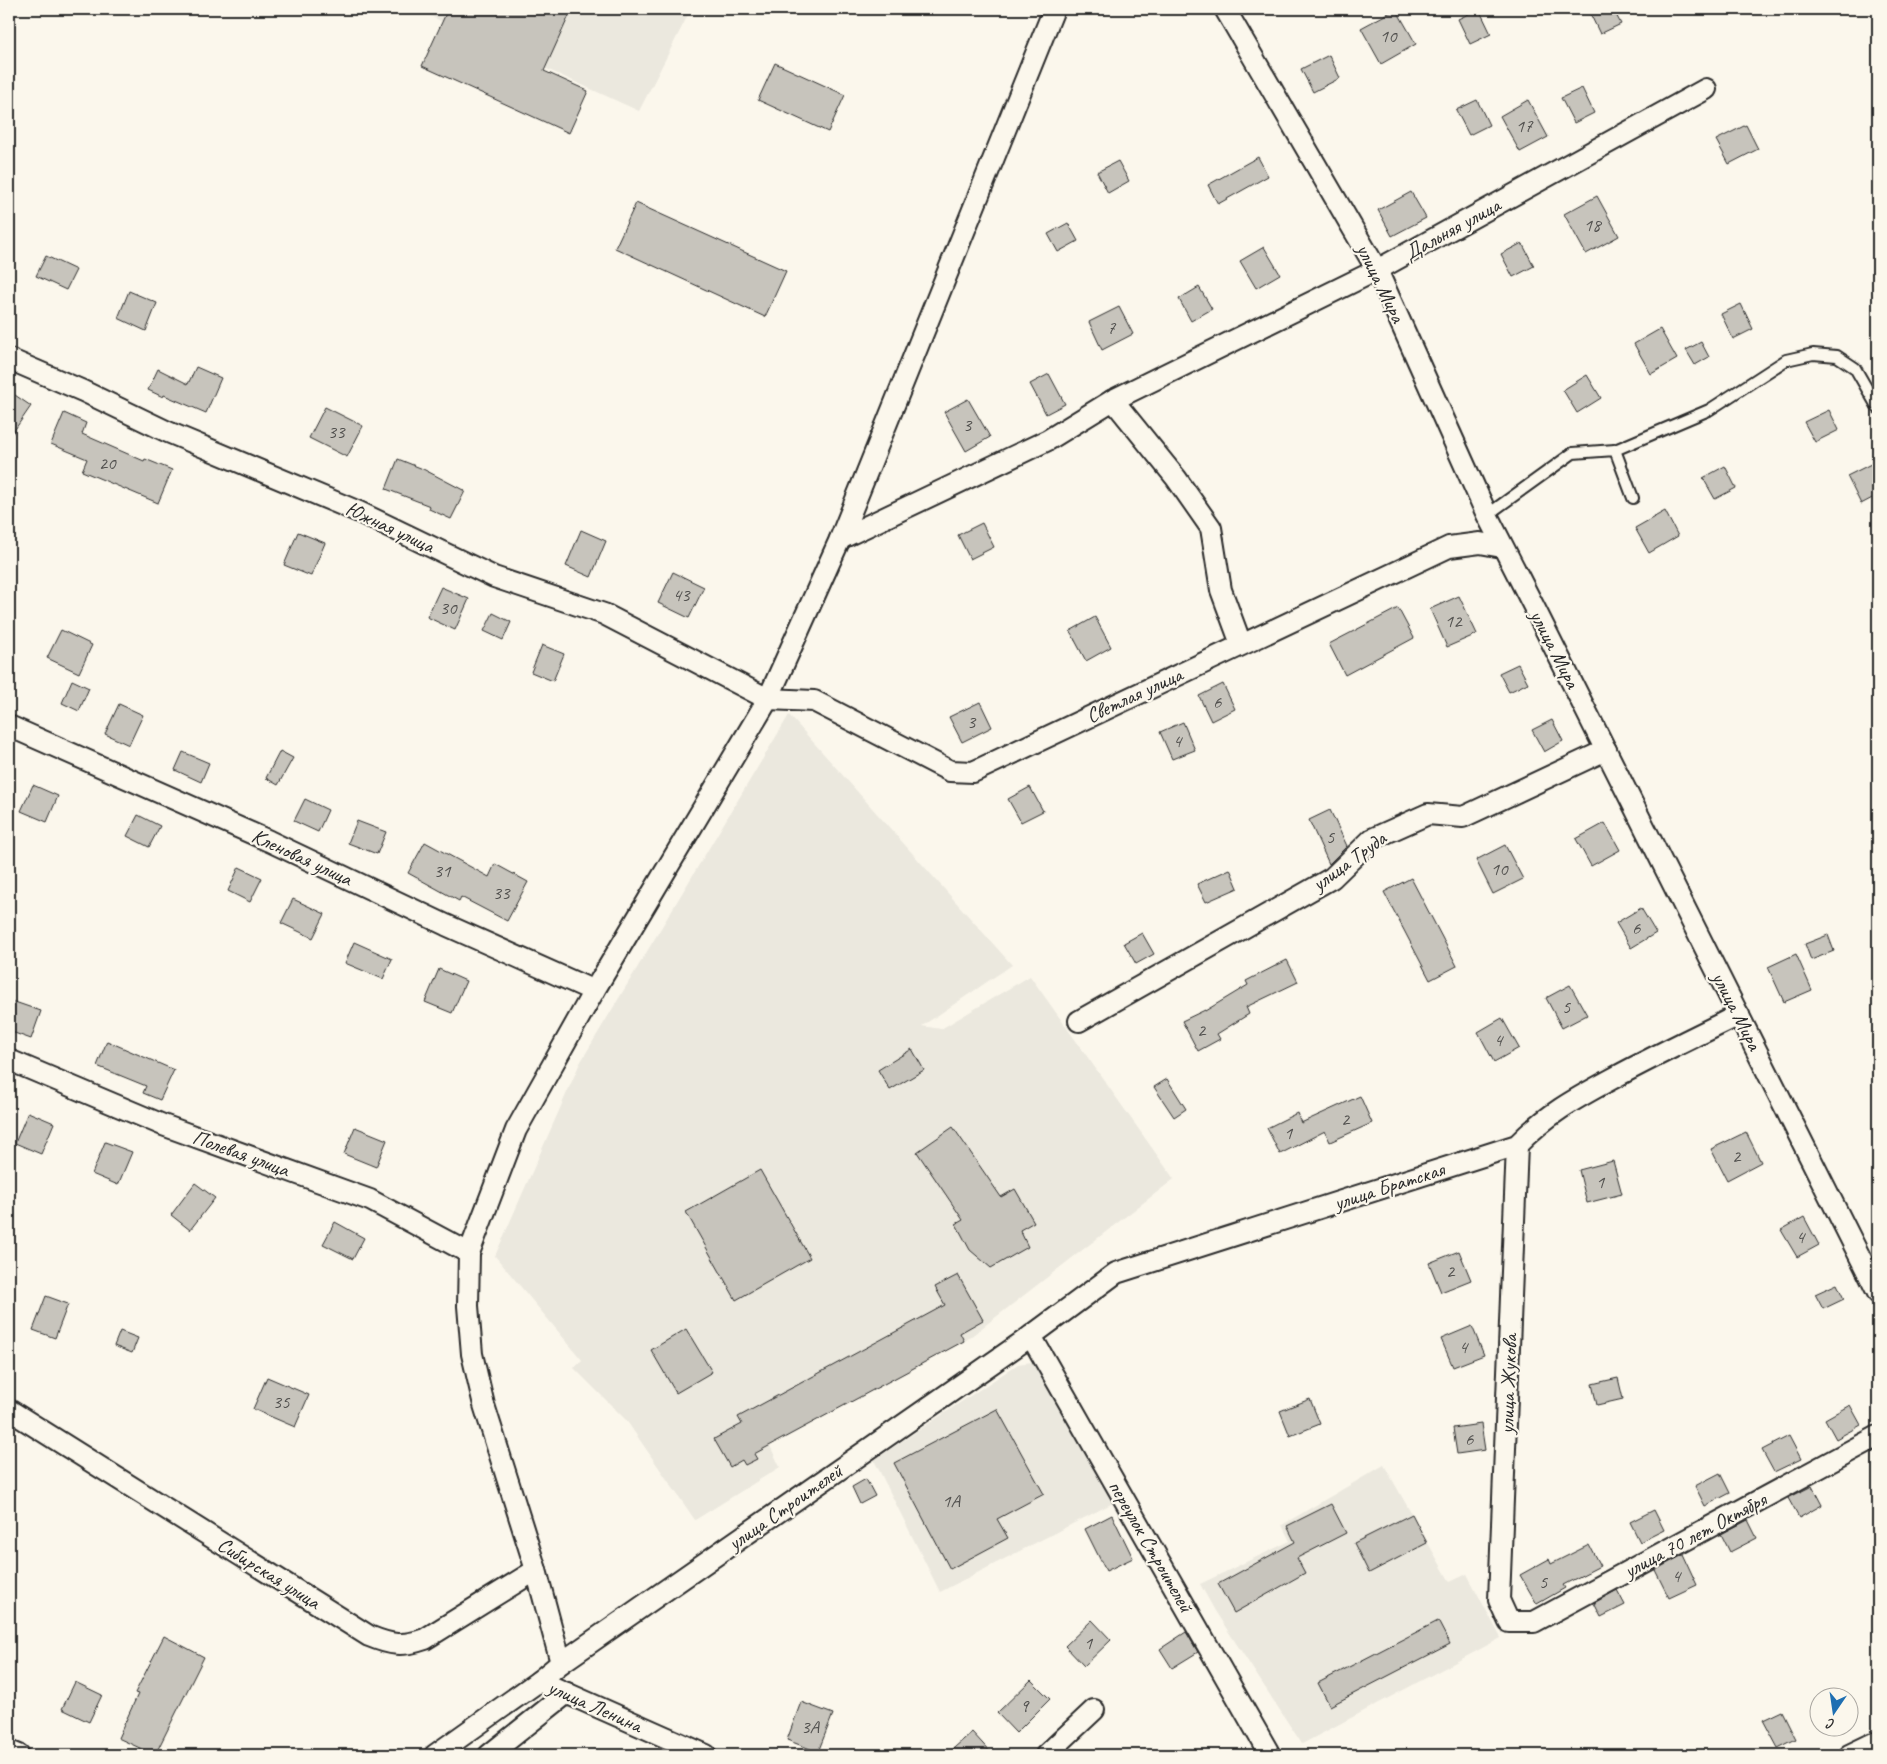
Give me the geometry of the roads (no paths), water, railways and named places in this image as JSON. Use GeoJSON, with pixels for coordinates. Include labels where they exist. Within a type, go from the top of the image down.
{"type":"FeatureCollection","features":[{"type":"Feature","properties":{"kind":"street"},"geometry":{"type":"LineString","coordinates":[[561,1663],[536,1570],[484,1405],[472,1354],[468,1306],[469,1253],[516,1130],[594,991],[768,699],[840,539],[1054,9]]}},
{"type":"Feature","properties":{"kind":"street","name":"улица Мира"},"geometry":{"type":"LineString","coordinates":[[1225,9],[1377,270],[1502,547],[1534,607],[1878,1293]]}},
{"type":"Feature","properties":{"kind":"street","name":"Дальняя улица"},"geometry":{"type":"LineString","coordinates":[[840,539],[1048,440],[1113,400],[1377,270],[1706,89]]}},
{"type":"Feature","properties":{"kind":"street","name":"Южная улица"},"geometry":{"type":"LineString","coordinates":[[9,359],[83,391],[168,432],[359,512],[494,577],[604,614],[768,699]]}},
{"type":"Feature","properties":{"kind":"street"},"geometry":{"type":"LineString","coordinates":[[1113,400],[1176,478],[1211,528],[1221,590],[1241,644]]}},
{"type":"Feature","properties":{"kind":"street","name":"Светлая улица"},"geometry":{"type":"LineString","coordinates":[[768,699],[814,701],[950,771],[973,772],[1449,547],[1480,544],[1502,547]]}},
{"type":"Feature","properties":{"kind":"street","name":"Кленовая улица"},"geometry":{"type":"LineString","coordinates":[[9,726],[269,842],[446,925],[594,991]]}},
{"type":"Feature","properties":{"kind":"street","name":"улица Труда"},"geometry":{"type":"LineString","coordinates":[[1079,1022],[1332,878],[1372,840],[1428,814],[1463,817],[1606,750]]}},
{"type":"Feature","properties":{"kind":"street","name":"улица Братская"},"geometry":{"type":"LineString","coordinates":[[1031,1336],[1116,1273],[1517,1145],[1536,1126],[1565,1105],[1628,1070],[1739,1015]]}},
{"type":"Feature","properties":{"kind":"street","name":"Полевая улица"},"geometry":{"type":"LineString","coordinates":[[9,1060],[163,1125],[370,1200],[469,1253]]}},
{"type":"Feature","properties":{"kind":"street","name":"улица Жукова"},"geometry":{"type":"LineString","coordinates":[[1509,1622],[1499,1600],[1517,1145]]}},
{"type":"Feature","properties":{"kind":"street","name":"улица Строителей"},"geometry":{"type":"LineString","coordinates":[[435,1755],[540,1681],[561,1663],[1031,1336]]}},
{"type":"Feature","properties":{"kind":"street","name":"переулок Строителей"},"geometry":{"type":"LineString","coordinates":[[1031,1336],[1270,1755]]}},
{"type":"Feature","properties":{"kind":"street","name":"Сибирская улица"},"geometry":{"type":"LineString","coordinates":[[9,1410],[369,1636],[387,1644],[407,1645],[425,1639],[536,1570]]}},
{"type":"Feature","properties":{"kind":"street","name":"улица 70 лет Октября"},"geometry":{"type":"LineString","coordinates":[[1509,1622],[1534,1622],[1878,1436]]}},
{"type":"Feature","properties":{"kind":"street","name":"улица Ленина"},"geometry":{"type":"LineString","coordinates":[[540,1681],[706,1755]]}},
{"type":"Feature","properties":{"kind":"street"},"geometry":{"type":"LineString","coordinates":[[489,1755],[567,1693]]}},
{"type":"Feature","properties":{"kind":"street"},"geometry":{"type":"LineString","coordinates":[[1046,1755],[1094,1710]]}},
{"type":"Feature","properties":{"kind":"street"},"geometry":{"type":"LineString","coordinates":[[1849,1755],[1878,1740]]}},
{"type":"Feature","properties":{"kind":"street"},"geometry":{"type":"LineString","coordinates":[[9,1750],[19,1755]]}},
{"type":"Feature","properties":{"kind":"lane"},"geometry":{"type":"LineString","coordinates":[[1487,516],[1573,454],[1615,450],[1709,410],[1786,360],[1813,354],[1837,356],[1855,368],[1878,408]]}},
{"type":"Feature","properties":{"kind":"lane"},"geometry":{"type":"LineString","coordinates":[[1615,450],[1632,498]]}}]}
